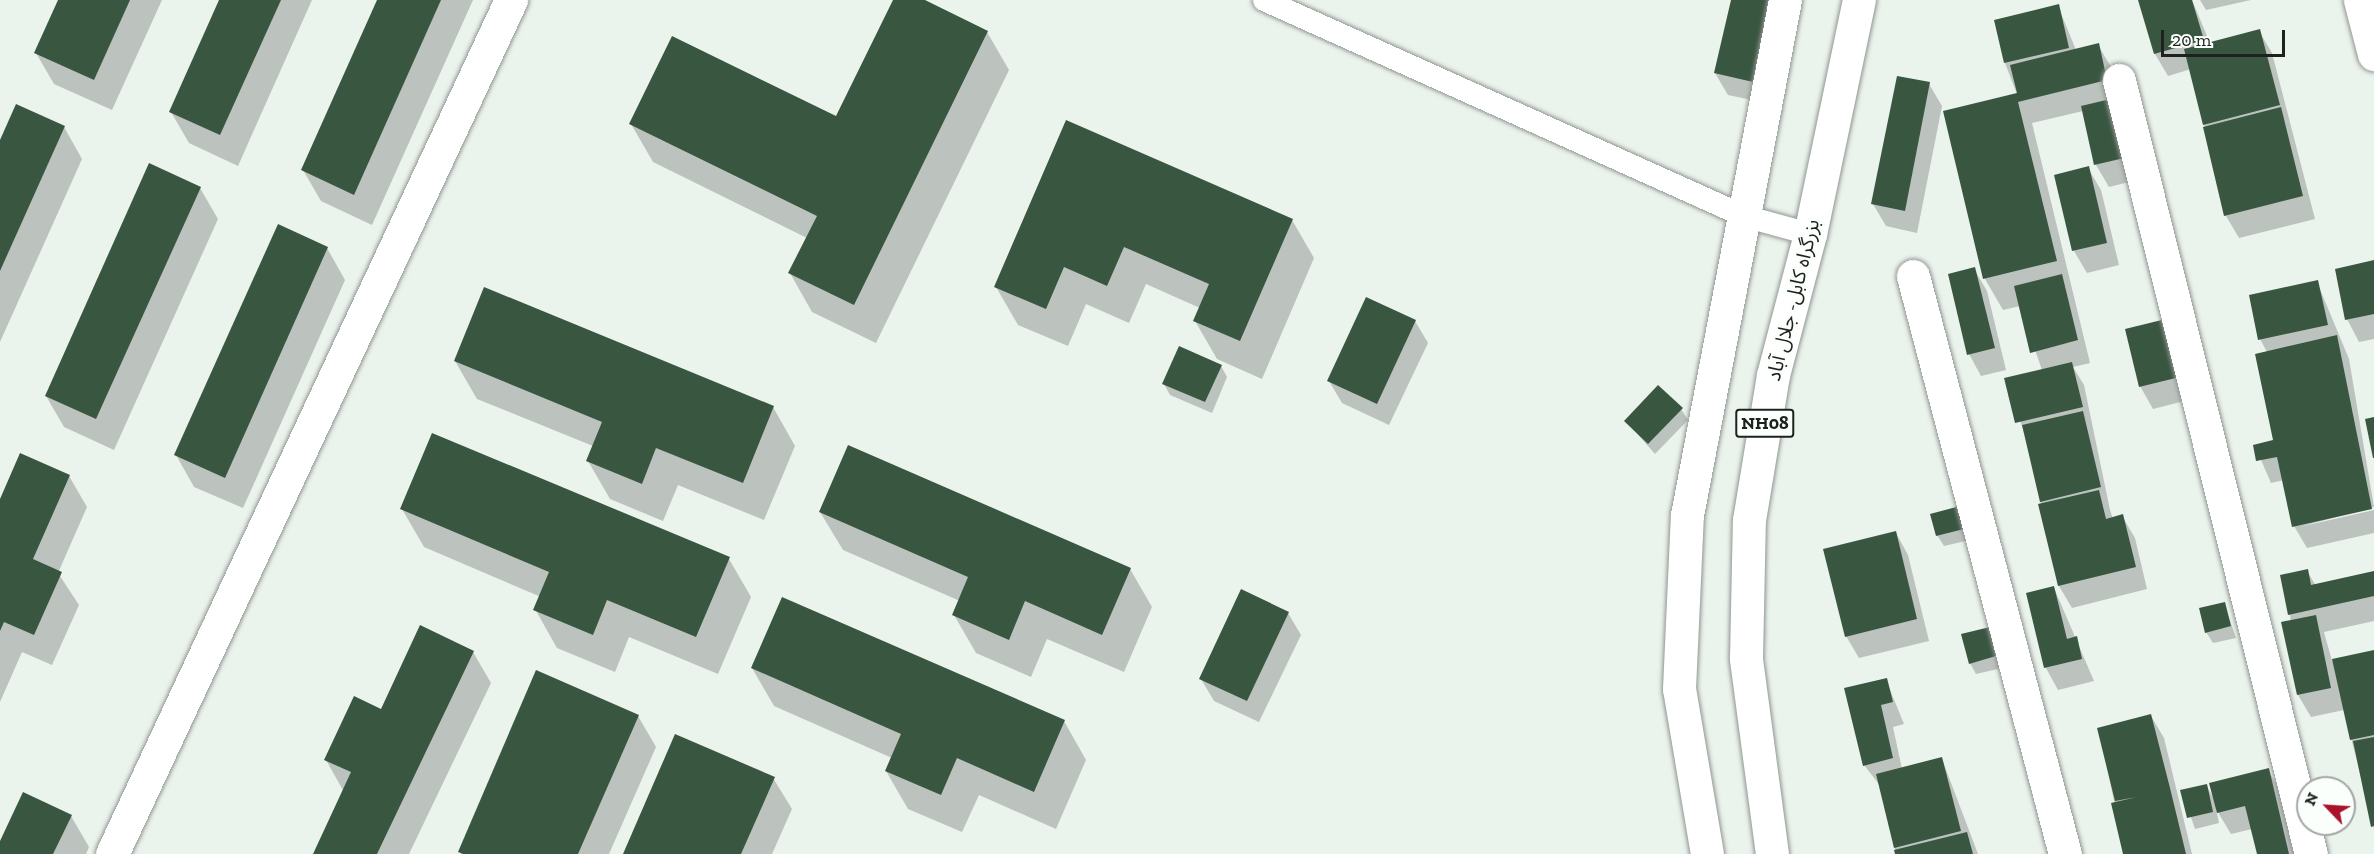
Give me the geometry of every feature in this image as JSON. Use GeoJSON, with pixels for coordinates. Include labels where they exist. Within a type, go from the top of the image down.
{"type":"FeatureCollection","features":[{"type":"Feature","properties":{"kind":"main road"},"geometry":{"type":"LineString","coordinates":[[112,854],[511,0]]}},
{"type":"Feature","properties":{"kind":"main road","name":"NH08"},"geometry":{"type":"LineString","coordinates":[[1707,854],[1680,689],[1687,516],[1785,0]]}},
{"type":"Feature","properties":{"kind":"main road","name":"بزرگراه کابل- جلال آباد"},"geometry":{"type":"LineString","coordinates":[[1772,854],[1746,658],[1749,520],[1773,375],[1810,234],[1859,0]]}},
{"type":"Feature","properties":{"kind":"main road"},"geometry":{"type":"LineString","coordinates":[[2360,0],[2374,54]]}},
{"type":"Feature","properties":{"kind":"main road"},"geometry":{"type":"LineString","coordinates":[[2119,80],[2311,854]]}},
{"type":"Feature","properties":{"kind":"main road"},"geometry":{"type":"LineString","coordinates":[[1913,276],[2065,854]]}},
{"type":"Feature","properties":{"kind":"lane"},"geometry":{"type":"LineString","coordinates":[[1264,0],[1744,216],[1810,234]]}},
{"type":"Feature","properties":{"kind":"building"},"geometry":{"type":"Polygon","coordinates":[[[58,0],[130,0],[94,80],[34,53],[58,0]]]}},
{"type":"Feature","properties":{"kind":"building"},"geometry":{"type":"Polygon","coordinates":[[[219,0],[281,0],[220,135],[169,112],[219,0]]]}},
{"type":"Feature","properties":{"kind":"building"},"geometry":{"type":"Polygon","coordinates":[[[377,0],[441,0],[354,195],[301,170],[377,0]]]}},
{"type":"Feature","properties":{"kind":"building"},"geometry":{"type":"Polygon","coordinates":[[[893,0],[925,0],[988,31],[854,305],[788,273],[817,216],[629,124],[672,36],[836,116],[893,0]]]}},
{"type":"Feature","properties":{"kind":"building"},"geometry":{"type":"Polygon","coordinates":[[[1731,0],[1772,0],[1753,82],[1714,73],[1731,0]]]}},
{"type":"Feature","properties":{"kind":"building"},"geometry":{"type":"Polygon","coordinates":[[[2138,0],[2192,0],[2204,40],[2154,54],[2138,0]]]}},
{"type":"Feature","properties":{"kind":"building"},"geometry":{"type":"Polygon","coordinates":[[[2059,4],[2069,48],[2004,63],[1994,20],[2059,4]]]}},
{"type":"Feature","properties":{"kind":"building"},"geometry":{"type":"Polygon","coordinates":[[[2260,29],[2280,105],[2203,125],[2184,49],[2260,29]]]}},
{"type":"Feature","properties":{"kind":"building"},"geometry":{"type":"Polygon","coordinates":[[[2099,43],[2107,80],[2018,102],[2057,261],[1983,279],[1943,111],[2017,93],[2010,65],[2099,43]]]}},
{"type":"Feature","properties":{"kind":"building"},"geometry":{"type":"Polygon","coordinates":[[[1897,76],[1930,82],[1905,211],[1871,204],[1897,76]]]}},
{"type":"Feature","properties":{"kind":"building"},"geometry":{"type":"Polygon","coordinates":[[[2119,97],[2133,156],[2094,165],[2081,106],[2119,97]]]}},
{"type":"Feature","properties":{"kind":"building"},"geometry":{"type":"Polygon","coordinates":[[[16,104],[65,126],[0,271],[0,140],[16,104]]]}},
{"type":"Feature","properties":{"kind":"building"},"geometry":{"type":"Polygon","coordinates":[[[2281,107],[2303,196],[2224,216],[2203,127],[2281,107]]]}},
{"type":"Feature","properties":{"kind":"building"},"geometry":{"type":"Polygon","coordinates":[[[1066,120],[1293,219],[1240,341],[1193,321],[1209,284],[1124,247],[1107,286],[1064,267],[1046,309],[994,287],[1066,120]]]}},
{"type":"Feature","properties":{"kind":"building"},"geometry":{"type":"Polygon","coordinates":[[[149,163],[201,187],[96,419],[45,396],[149,163]]]}},
{"type":"Feature","properties":{"kind":"building"},"geometry":{"type":"Polygon","coordinates":[[[2089,166],[2107,243],[2072,251],[2054,175],[2089,166]]]}},
{"type":"Feature","properties":{"kind":"building"},"geometry":{"type":"Polygon","coordinates":[[[278,224],[328,247],[225,478],[174,455],[278,224]]]}},
{"type":"Feature","properties":{"kind":"building"},"geometry":{"type":"Polygon","coordinates":[[[2374,260],[2374,314],[2345,320],[2335,269],[2374,260]]]}},
{"type":"Feature","properties":{"kind":"building"},"geometry":{"type":"Polygon","coordinates":[[[1975,267],[1995,348],[1967,355],[1948,274],[1975,267]]]}},
{"type":"Feature","properties":{"kind":"building"},"geometry":{"type":"Polygon","coordinates":[[[2062,274],[2078,340],[2030,353],[2014,286],[2062,274]]]}},
{"type":"Feature","properties":{"kind":"building"},"geometry":{"type":"Polygon","coordinates":[[[2318,280],[2328,325],[2258,340],[2249,295],[2318,280]]]}},
{"type":"Feature","properties":{"kind":"building"},"geometry":{"type":"Polygon","coordinates":[[[484,287],[774,406],[743,483],[656,448],[642,484],[586,461],[602,422],[454,361],[484,287]]]}},
{"type":"Feature","properties":{"kind":"building"},"geometry":{"type":"Polygon","coordinates":[[[1366,297],[1416,320],[1377,404],[1327,381],[1366,297]]]}},
{"type":"Feature","properties":{"kind":"building"},"geometry":{"type":"Polygon","coordinates":[[[2170,318],[2184,376],[2139,387],[2125,329],[2170,318]]]}},
{"type":"Feature","properties":{"kind":"building"},"geometry":{"type":"Polygon","coordinates":[[[2337,335],[2372,509],[2292,527],[2277,457],[2256,461],[2253,445],[2273,440],[2255,354],[2337,335]]]}},
{"type":"Feature","properties":{"kind":"building"},"geometry":{"type":"Polygon","coordinates":[[[1179,346],[1222,365],[1205,402],[1162,384],[1179,346]]]}},
{"type":"Feature","properties":{"kind":"building"},"geometry":{"type":"Polygon","coordinates":[[[2072,362],[2083,407],[2015,423],[2004,378],[2072,362]]]}},
{"type":"Feature","properties":{"kind":"building"},"geometry":{"type":"Polygon","coordinates":[[[1658,385],[1683,408],[1648,444],[1624,421],[1658,385]]]}},
{"type":"Feature","properties":{"kind":"building"},"geometry":{"type":"Polygon","coordinates":[[[2083,411],[2101,487],[2040,502],[2022,425],[2083,411]]]}},
{"type":"Feature","properties":{"kind":"building"},"geometry":{"type":"Polygon","coordinates":[[[2374,417],[2374,458],[2373,458],[2365,419],[2374,417]]]}},
{"type":"Feature","properties":{"kind":"building"},"geometry":{"type":"Polygon","coordinates":[[[432,433],[730,557],[696,637],[607,600],[593,635],[533,610],[549,572],[400,509],[432,433]]]}},
{"type":"Feature","properties":{"kind":"building"},"geometry":{"type":"Polygon","coordinates":[[[848,445],[1131,568],[1102,635],[1025,601],[1009,640],[952,615],[968,577],[819,512],[848,445]]]}},
{"type":"Feature","properties":{"kind":"building"},"geometry":{"type":"Polygon","coordinates":[[[20,453],[70,475],[33,559],[62,572],[34,635],[4,622],[0,631],[0,499],[20,453]]]}},
{"type":"Feature","properties":{"kind":"building"},"geometry":{"type":"Polygon","coordinates":[[[2099,490],[2106,519],[2123,514],[2136,567],[2058,586],[2038,504],[2099,490]]]}},
{"type":"Feature","properties":{"kind":"building"},"geometry":{"type":"Polygon","coordinates":[[[1960,506],[1964,529],[1936,536],[1930,514],[1960,506]]]}},
{"type":"Feature","properties":{"kind":"building"},"geometry":{"type":"Polygon","coordinates":[[[1896,531],[1917,619],[1845,637],[1823,549],[1896,531]]]}},
{"type":"Feature","properties":{"kind":"building"},"geometry":{"type":"Polygon","coordinates":[[[2308,569],[2311,585],[2374,571],[2374,596],[2288,615],[2280,575],[2308,569]]]}},
{"type":"Feature","properties":{"kind":"building"},"geometry":{"type":"Polygon","coordinates":[[[2054,586],[2067,639],[2077,636],[2082,659],[2044,668],[2026,593],[2054,586]]]}},
{"type":"Feature","properties":{"kind":"building"},"geometry":{"type":"Polygon","coordinates":[[[1241,589],[1289,612],[1247,701],[1199,679],[1241,589]]]}},
{"type":"Feature","properties":{"kind":"building"},"geometry":{"type":"Polygon","coordinates":[[[782,597],[1065,720],[1034,792],[957,758],[941,795],[885,771],[901,734],[751,668],[782,597]]]}},
{"type":"Feature","properties":{"kind":"building"},"geometry":{"type":"Polygon","coordinates":[[[2225,602],[2231,626],[2205,633],[2199,608],[2225,602]]]}},
{"type":"Feature","properties":{"kind":"building"},"geometry":{"type":"Polygon","coordinates":[[[2316,615],[2331,688],[2297,695],[2281,622],[2316,615]]]}},
{"type":"Feature","properties":{"kind":"building"},"geometry":{"type":"Polygon","coordinates":[[[420,625],[474,651],[377,854],[313,854],[351,772],[324,760],[354,696],[381,709],[420,625]]]}},
{"type":"Feature","properties":{"kind":"building"},"geometry":{"type":"Polygon","coordinates":[[[1990,627],[1996,656],[1969,664],[1961,634],[1990,627]]]}},
{"type":"Feature","properties":{"kind":"building"},"geometry":{"type":"Polygon","coordinates":[[[2374,650],[2374,735],[2350,740],[2332,659],[2374,650]]]}},
{"type":"Feature","properties":{"kind":"building"},"geometry":{"type":"Polygon","coordinates":[[[536,670],[639,715],[578,854],[463,854],[458,852],[536,670]]]}},
{"type":"Feature","properties":{"kind":"building"},"geometry":{"type":"Polygon","coordinates":[[[1887,678],[1893,702],[1881,705],[1893,758],[1863,766],[1844,688],[1887,678]]]}},
{"type":"Feature","properties":{"kind":"building"},"geometry":{"type":"Polygon","coordinates":[[[2151,714],[2186,854],[2123,854],[2111,803],[2137,797],[2115,801],[2097,728],[2151,714]]]}},
{"type":"Feature","properties":{"kind":"building"},"geometry":{"type":"Polygon","coordinates":[[[675,734],[775,777],[741,854],[623,854],[675,734]]]}},
{"type":"Feature","properties":{"kind":"building"},"geometry":{"type":"Polygon","coordinates":[[[2374,737],[2374,826],[2371,827],[2353,741],[2374,737]]]}},
{"type":"Feature","properties":{"kind":"building"},"geometry":{"type":"Polygon","coordinates":[[[1942,757],[1961,831],[1894,848],[1876,774],[1942,757]]]}},
{"type":"Feature","properties":{"kind":"building"},"geometry":{"type":"Polygon","coordinates":[[[2269,768],[2289,854],[2257,854],[2245,806],[2217,813],[2209,783],[2269,768]]]}},
{"type":"Feature","properties":{"kind":"building"},"geometry":{"type":"Polygon","coordinates":[[[2207,784],[2213,812],[2187,818],[2180,790],[2207,784]]]}},
{"type":"Feature","properties":{"kind":"building"},"geometry":{"type":"Polygon","coordinates":[[[23,792],[72,815],[53,854],[0,854],[0,841],[23,792]]]}},
{"type":"Feature","properties":{"kind":"building"},"geometry":{"type":"Polygon","coordinates":[[[1967,832],[1973,854],[1895,854],[1894,850],[1967,832]]]}}]}
